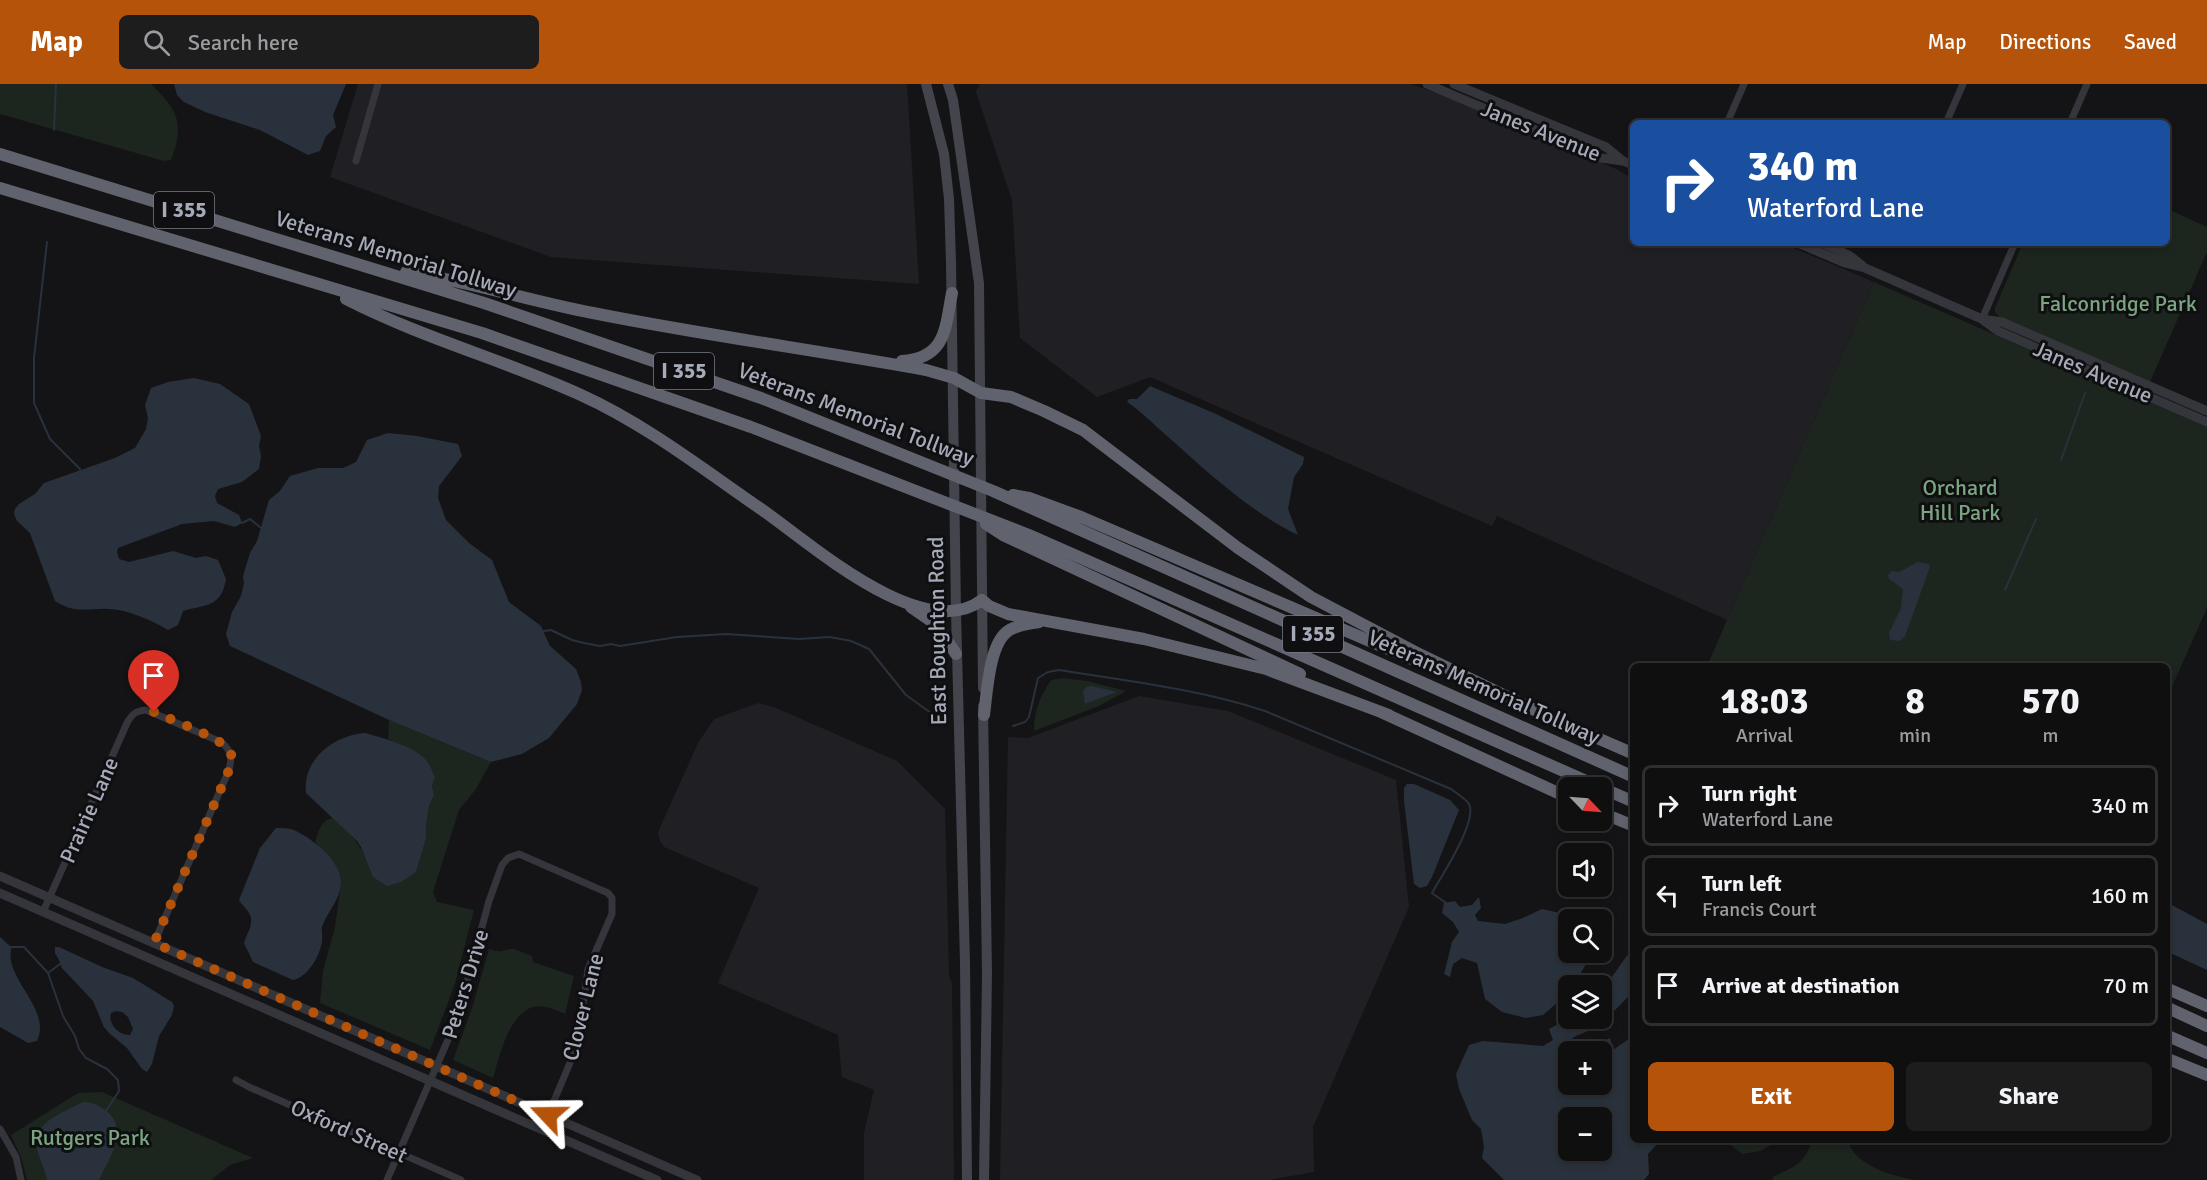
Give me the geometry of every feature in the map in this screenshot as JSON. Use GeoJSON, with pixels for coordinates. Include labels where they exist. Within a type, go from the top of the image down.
{"type":"FeatureCollection","features":[{"type":"Feature","properties":{"kind":"highway","name":"Veterans Memorial Tollway"},"geometry":{"type":"LineString","coordinates":[[0,154],[369,266],[761,398],[993,491],[1630,775]]}},
{"type":"Feature","properties":{"kind":"highway","name":"Veterans Memorial Tollway"},"geometry":{"type":"LineString","coordinates":[[0,188],[482,333],[751,427],[1029,535],[1577,777]]}},
{"type":"Feature","properties":{"kind":"highway"},"geometry":{"type":"LineString","coordinates":[[369,266],[435,276],[594,314],[883,363],[954,378],[981,393],[1011,397],[1083,430],[1238,549],[1311,597],[1421,655],[1549,717],[1630,752]]}},
{"type":"Feature","properties":{"kind":"highway"},"geometry":{"type":"LineString","coordinates":[[318,285],[386,319],[591,400],[636,425],[684,456],[856,578],[900,600],[937,625],[957,654]]}},
{"type":"Feature","properties":{"kind":"highway"},"geometry":{"type":"LineString","coordinates":[[883,363],[916,360],[931,353],[943,337],[952,294]]}},
{"type":"Feature","properties":{"kind":"highway"},"geometry":{"type":"LineString","coordinates":[[993,491],[1029,498],[1081,517],[1521,707],[1549,717]]}},
{"type":"Feature","properties":{"kind":"highway"},"geometry":{"type":"LineString","coordinates":[[967,511],[1003,535],[1558,793]]}},
{"type":"Feature","properties":{"kind":"highway"},"geometry":{"type":"LineString","coordinates":[[900,600],[918,606],[956,612],[966,610],[982,600],[1000,611],[1144,639],[1266,669],[1389,715]]}},
{"type":"Feature","properties":{"kind":"highway"},"geometry":{"type":"LineString","coordinates":[[984,715],[993,656],[1001,638],[1014,628],[1048,621]]}},
{"type":"Feature","properties":{"kind":"highway","name":"Veterans Memorial Tollway"},"geometry":{"type":"LineString","coordinates":[[1612,792],[1630,800]]}},
{"type":"Feature","properties":{"kind":"highway"},"geometry":{"type":"LineString","coordinates":[[1612,817],[1630,824]]}},
{"type":"Feature","properties":{"kind":"highway"},"geometry":{"type":"LineString","coordinates":[[2170,990],[2207,1005]]}},
{"type":"Feature","properties":{"kind":"highway"},"geometry":{"type":"LineString","coordinates":[[2170,1009],[2207,1026]]}},
{"type":"Feature","properties":{"kind":"highway"},"geometry":{"type":"LineString","coordinates":[[2170,1037],[2207,1053]]}},
{"type":"Feature","properties":{"kind":"highway"},"geometry":{"type":"LineString","coordinates":[[2170,1060],[2207,1076]]}},
{"type":"Feature","properties":{"kind":"main road","name":"East Boughton Road"},"geometry":{"type":"LineString","coordinates":[[926,84],[944,154],[949,199],[965,963],[967,1180]]}},
{"type":"Feature","properties":{"kind":"main road","name":"East Boughton Road"},"geometry":{"type":"LineString","coordinates":[[948,84],[953,100],[979,283],[987,973],[984,1180]]}},
{"type":"Feature","properties":{"kind":"street"},"geometry":{"type":"LineString","coordinates":[[356,161],[378,84]]}},
{"type":"Feature","properties":{"kind":"street","name":"Janes Avenue"},"geometry":{"type":"LineString","coordinates":[[1427,84],[1601,158],[1630,164]]}},
{"type":"Feature","properties":{"kind":"street","name":"Janes Avenue"},"geometry":{"type":"LineString","coordinates":[[1454,84],[1605,147],[1623,161]]}},
{"type":"Feature","properties":{"kind":"street"},"geometry":{"type":"LineString","coordinates":[[1728,120],[1744,84]]}},
{"type":"Feature","properties":{"kind":"street"},"geometry":{"type":"LineString","coordinates":[[1947,120],[1963,84]]}},
{"type":"Feature","properties":{"kind":"street"},"geometry":{"type":"LineString","coordinates":[[2071,120],[2087,84]]}},
{"type":"Feature","properties":{"kind":"street","name":"Janes Avenue"},"geometry":{"type":"LineString","coordinates":[[1805,246],[1845,263],[1865,268],[1982,319],[1998,331],[2207,422]]}},
{"type":"Feature","properties":{"kind":"street","name":"Janes Avenue"},"geometry":{"type":"LineString","coordinates":[[1829,246],[1849,255],[1865,268]]}},
{"type":"Feature","properties":{"kind":"street"},"geometry":{"type":"LineString","coordinates":[[1982,319],[2014,246]]}},
{"type":"Feature","properties":{"kind":"street","name":"Janes Avenue"},"geometry":{"type":"LineString","coordinates":[[1982,319],[2002,322],[2207,411]]}},
{"type":"Feature","properties":{"kind":"street","name":"Prairie Lane"},"geometry":{"type":"LineString","coordinates":[[43,912],[127,723],[138,711],[154,712],[221,742],[230,751],[232,757],[229,770],[154,943]]}},
{"type":"Feature","properties":{"kind":"street","name":"Peters Drive"},"geometry":{"type":"LineString","coordinates":[[387,1180],[437,1067],[462,1002],[502,865],[508,858],[519,854],[601,888],[612,898]]}},
{"type":"Feature","properties":{"kind":"street"},"geometry":{"type":"LineString","coordinates":[[0,876],[696,1180]]}},
{"type":"Feature","properties":{"kind":"street"},"geometry":{"type":"LineString","coordinates":[[0,893],[657,1180]]}},
{"type":"Feature","properties":{"kind":"street","name":"Clover Lane"},"geometry":{"type":"LineString","coordinates":[[548,1115],[575,1051],[588,969],[612,914],[612,898]]}},
{"type":"Feature","properties":{"kind":"street","name":"Oxford Street"},"geometry":{"type":"LineString","coordinates":[[237,1080],[461,1180]]}},
{"type":"Feature","properties":{"kind":"street"},"geometry":{"type":"LineString","coordinates":[[0,1129],[16,1157],[21,1180]]}},
{"type":"Feature","properties":{"kind":"shaded area"},"geometry":{"type":"Polygon","coordinates":[[[174,84],[346,84],[333,115],[336,127],[326,136],[320,151],[308,155],[260,130],[205,112],[184,102],[177,95],[174,84]]]}},
{"type":"Feature","properties":{"kind":"shaded area"},"geometry":{"type":"Polygon","coordinates":[[[358,84],[907,84],[919,284],[551,257],[330,177],[358,84]]]}},
{"type":"Feature","properties":{"kind":"shaded area"},"geometry":{"type":"Polygon","coordinates":[[[980,84],[1411,84],[1464,103],[1616,169],[1630,177],[1630,246],[1789,246],[1874,282],[1727,620],[1497,516],[1492,526],[1150,377],[1097,397],[1020,338],[1012,200],[976,92],[980,84]]]}},
{"type":"Feature","properties":{"kind":"shaded area"},"geometry":{"type":"Polygon","coordinates":[[[194,378],[220,384],[249,404],[261,436],[259,469],[242,482],[218,489],[215,496],[217,503],[239,515],[242,523],[235,527],[214,521],[182,524],[118,548],[117,552],[119,559],[129,562],[173,551],[196,558],[206,556],[218,560],[226,579],[220,595],[211,603],[183,611],[178,625],[168,630],[132,613],[110,609],[76,609],[55,601],[30,533],[17,521],[14,514],[15,509],[35,494],[44,483],[115,458],[135,448],[146,429],[148,418],[145,405],[151,388],[168,382],[194,378]]]}},
{"type":"Feature","properties":{"kind":"shaded area"},"geometry":{"type":"Polygon","coordinates":[[[1150,386],[1216,414],[1304,457],[1303,464],[1294,477],[1288,509],[1298,535],[1263,515],[1229,490],[1127,402],[1129,399],[1137,399],[1150,386]]]}},
{"type":"Feature","properties":{"kind":"shaded area"},"geometry":{"type":"Polygon","coordinates":[[[388,433],[458,444],[462,456],[439,486],[438,498],[446,520],[469,543],[492,560],[509,602],[541,626],[550,646],[576,669],[582,690],[577,704],[549,738],[522,754],[491,762],[389,720],[230,646],[226,634],[232,612],[241,596],[243,576],[250,553],[257,541],[269,500],[280,491],[290,476],[318,468],[343,468],[350,465],[356,462],[367,440],[388,433]]]}},
{"type":"Feature","properties":{"kind":"shaded area"},"geometry":{"type":"Polygon","coordinates":[[[1918,562],[1929,564],[1930,567],[1905,636],[1900,641],[1890,640],[1889,633],[1901,608],[1903,589],[1889,579],[1888,575],[1892,571],[1899,572],[1918,562]]]}},
{"type":"Feature","properties":{"kind":"shaded area"},"geometry":{"type":"Polygon","coordinates":[[[1092,686],[1117,692],[1085,704],[1083,691],[1086,687],[1092,686]]]}},
{"type":"Feature","properties":{"kind":"shaded area"},"geometry":{"type":"Polygon","coordinates":[[[1139,696],[1228,711],[1396,780],[1409,907],[1313,1127],[1314,1172],[1269,1180],[1000,1180],[1008,737],[1028,738],[1139,696]]]}},
{"type":"Feature","properties":{"kind":"shaded area"},"geometry":{"type":"Polygon","coordinates":[[[758,703],[774,707],[897,761],[945,809],[949,975],[952,984],[954,1180],[864,1180],[864,1133],[874,1090],[842,1077],[838,1035],[718,983],[759,888],[664,847],[658,832],[698,743],[714,719],[758,703]]]}},
{"type":"Feature","properties":{"kind":"shaded area"},"geometry":{"type":"Polygon","coordinates":[[[365,733],[398,743],[421,755],[435,777],[432,786],[434,795],[429,806],[426,826],[426,839],[416,872],[401,882],[387,886],[373,877],[357,841],[306,793],[309,770],[323,751],[343,738],[365,733]]]}},
{"type":"Feature","properties":{"kind":"shaded area"},"geometry":{"type":"Polygon","coordinates":[[[1407,784],[1414,784],[1450,800],[1459,810],[1432,877],[1427,886],[1420,888],[1414,884],[1404,801],[1404,788],[1407,784]]]}},
{"type":"Feature","properties":{"kind":"shaded area"},"geometry":{"type":"Polygon","coordinates":[[[276,828],[292,829],[310,839],[332,859],[340,875],[340,890],[322,927],[319,953],[304,975],[293,980],[253,962],[244,943],[251,924],[251,917],[239,900],[260,848],[276,828]]]}},
{"type":"Feature","properties":{"kind":"shaded area"},"geometry":{"type":"Polygon","coordinates":[[[1479,897],[1481,908],[1475,915],[1478,921],[1505,924],[1542,909],[1558,913],[1558,963],[1585,963],[1579,975],[1558,975],[1558,1002],[1543,1015],[1526,1018],[1502,1012],[1485,999],[1477,963],[1462,958],[1453,964],[1450,977],[1444,974],[1452,942],[1459,932],[1453,922],[1442,913],[1444,903],[1455,901],[1460,907],[1472,905],[1479,897]]]}},
{"type":"Feature","properties":{"kind":"shaded area"},"geometry":{"type":"Polygon","coordinates":[[[2170,904],[2207,924],[2207,970],[2170,953],[2170,904]]]}},
{"type":"Feature","properties":{"kind":"shaded area"},"geometry":{"type":"Polygon","coordinates":[[[0,937],[11,947],[14,971],[36,1010],[40,1031],[37,1041],[28,1043],[0,1027],[0,937]]]}},
{"type":"Feature","properties":{"kind":"shaded area"},"geometry":{"type":"Polygon","coordinates":[[[55,947],[59,947],[102,967],[133,978],[172,1002],[174,1006],[172,1015],[159,1036],[152,1064],[147,1072],[142,1069],[127,1048],[104,1027],[93,1001],[62,968],[55,953],[55,947]],[[122,1012],[111,1013],[111,1021],[118,1031],[130,1035],[133,1029],[128,1017],[122,1012]]]}},
{"type":"Feature","properties":{"kind":"shaded area"},"geometry":{"type":"Polygon","coordinates":[[[1630,952],[1630,995],[1612,1013],[1612,977],[1630,952]]]}},
{"type":"Feature","properties":{"kind":"shaded area"},"geometry":{"type":"Polygon","coordinates":[[[1558,1024],[1558,1029],[1593,1029],[1568,1041],[1558,1041],[1558,1095],[1612,1095],[1612,1046],[1613,1050],[1630,1038],[1630,1143],[1658,1143],[1648,1154],[1649,1174],[1644,1180],[1504,1180],[1482,1158],[1484,1147],[1481,1129],[1472,1120],[1459,1089],[1456,1074],[1469,1045],[1483,1041],[1543,1046],[1553,1040],[1549,1029],[1558,1024]]]}},
{"type":"Feature","properties":{"kind":"shaded area"},"geometry":{"type":"Polygon","coordinates":[[[83,1102],[97,1105],[113,1118],[117,1135],[112,1153],[99,1180],[47,1180],[37,1148],[39,1131],[51,1119],[83,1102]]]}},
{"type":"Feature","properties":{"kind":"green space"},"geometry":{"type":"Polygon","coordinates":[[[0,84],[151,84],[173,110],[176,118],[178,136],[171,160],[164,161],[0,114],[0,84]]]}},
{"type":"Feature","properties":{"kind":"green space","name":"Falconridge Park"},"geometry":{"type":"Polygon","coordinates":[[[2170,210],[2207,227],[2207,252],[2150,382],[2001,319],[1995,312],[2022,246],[2170,246],[2170,210]]]}},
{"type":"Feature","properties":{"kind":"green space","name":"Orchard Hill Park"},"geometry":{"type":"Polygon","coordinates":[[[1874,282],[2207,427],[2207,608],[2170,691],[2170,663],[1708,663],[1874,282]]]}},
{"type":"Feature","properties":{"kind":"green space"},"geometry":{"type":"Polygon","coordinates":[[[1063,678],[1087,681],[1126,691],[1099,706],[1034,731],[1036,710],[1044,692],[1051,680],[1063,678]]]}},
{"type":"Feature","properties":{"kind":"green space"},"geometry":{"type":"Polygon","coordinates":[[[389,720],[491,762],[476,789],[459,810],[433,892],[437,902],[474,910],[455,984],[430,1050],[320,1003],[323,971],[335,927],[341,883],[333,862],[315,842],[322,824],[332,818],[347,831],[366,858],[373,877],[416,872],[426,839],[426,826],[429,806],[434,795],[432,786],[435,777],[421,756],[388,739],[389,720]]]}},
{"type":"Feature","properties":{"kind":"green space"},"geometry":{"type":"Polygon","coordinates":[[[489,949],[518,950],[532,956],[533,962],[574,976],[565,1014],[537,1006],[524,1011],[517,1018],[506,1037],[493,1078],[453,1060],[472,1008],[489,949]]]}},
{"type":"Feature","properties":{"kind":"green space","name":"Rutgers Park"},"geometry":{"type":"Polygon","coordinates":[[[102,1092],[253,1158],[230,1165],[211,1180],[27,1180],[21,1157],[11,1135],[78,1093],[102,1092]]]}},
{"type":"Feature","properties":{"kind":"green space"},"geometry":{"type":"Polygon","coordinates":[[[1731,1143],[1773,1143],[1761,1151],[1742,1154],[1731,1143]]]}},
{"type":"Feature","properties":{"kind":"green space"},"geometry":{"type":"Polygon","coordinates":[[[1812,1143],[1849,1143],[1858,1157],[1866,1163],[1897,1176],[1916,1180],[1772,1180],[1774,1176],[1798,1163],[1812,1143]]]}},
{"type":"Feature","properties":{"kind":"waterway"},"geometry":{"type":"LineString","coordinates":[[54,130],[56,84]]}},
{"type":"Feature","properties":{"kind":"waterway"},"geometry":{"type":"LineString","coordinates":[[47,242],[34,358],[34,403],[50,439],[80,469]]}},
{"type":"Feature","properties":{"kind":"waterway"},"geometry":{"type":"LineString","coordinates":[[2061,460],[2085,393]]}},
{"type":"Feature","properties":{"kind":"waterway"},"geometry":{"type":"LineString","coordinates":[[242,523],[250,519],[261,528]]}},
{"type":"Feature","properties":{"kind":"waterway"},"geometry":{"type":"LineString","coordinates":[[2005,590],[2036,519]]}},
{"type":"Feature","properties":{"kind":"waterway"},"geometry":{"type":"LineString","coordinates":[[544,631],[551,630],[572,640],[600,646],[611,644],[620,646],[677,637],[726,634],[799,639],[830,637],[851,641],[869,649],[906,695],[931,713]]}},
{"type":"Feature","properties":{"kind":"waterway"},"geometry":{"type":"LineString","coordinates":[[1013,726],[1025,722],[1029,717],[1038,678],[1048,672],[1059,670],[1189,691],[1265,711],[1451,789],[1468,802],[1470,812],[1464,835],[1432,893],[1446,903]]}},
{"type":"Feature","properties":{"kind":"waterway"},"geometry":{"type":"LineString","coordinates":[[11,947],[24,947],[48,973],[63,1016],[75,1036],[79,1049],[86,1058],[107,1069],[118,1080],[119,1091],[106,1111]]}},
{"type":"Feature","properties":{"kind":"waterway"},"geometry":{"type":"LineString","coordinates":[[48,973],[60,964]]}},
{"type":"Feature","properties":{"kind":"route"},"geometry":{"type":"LineString","coordinates":[[154,712],[221,742],[230,751],[232,757],[229,770],[154,943],[548,1115]]}}]}
